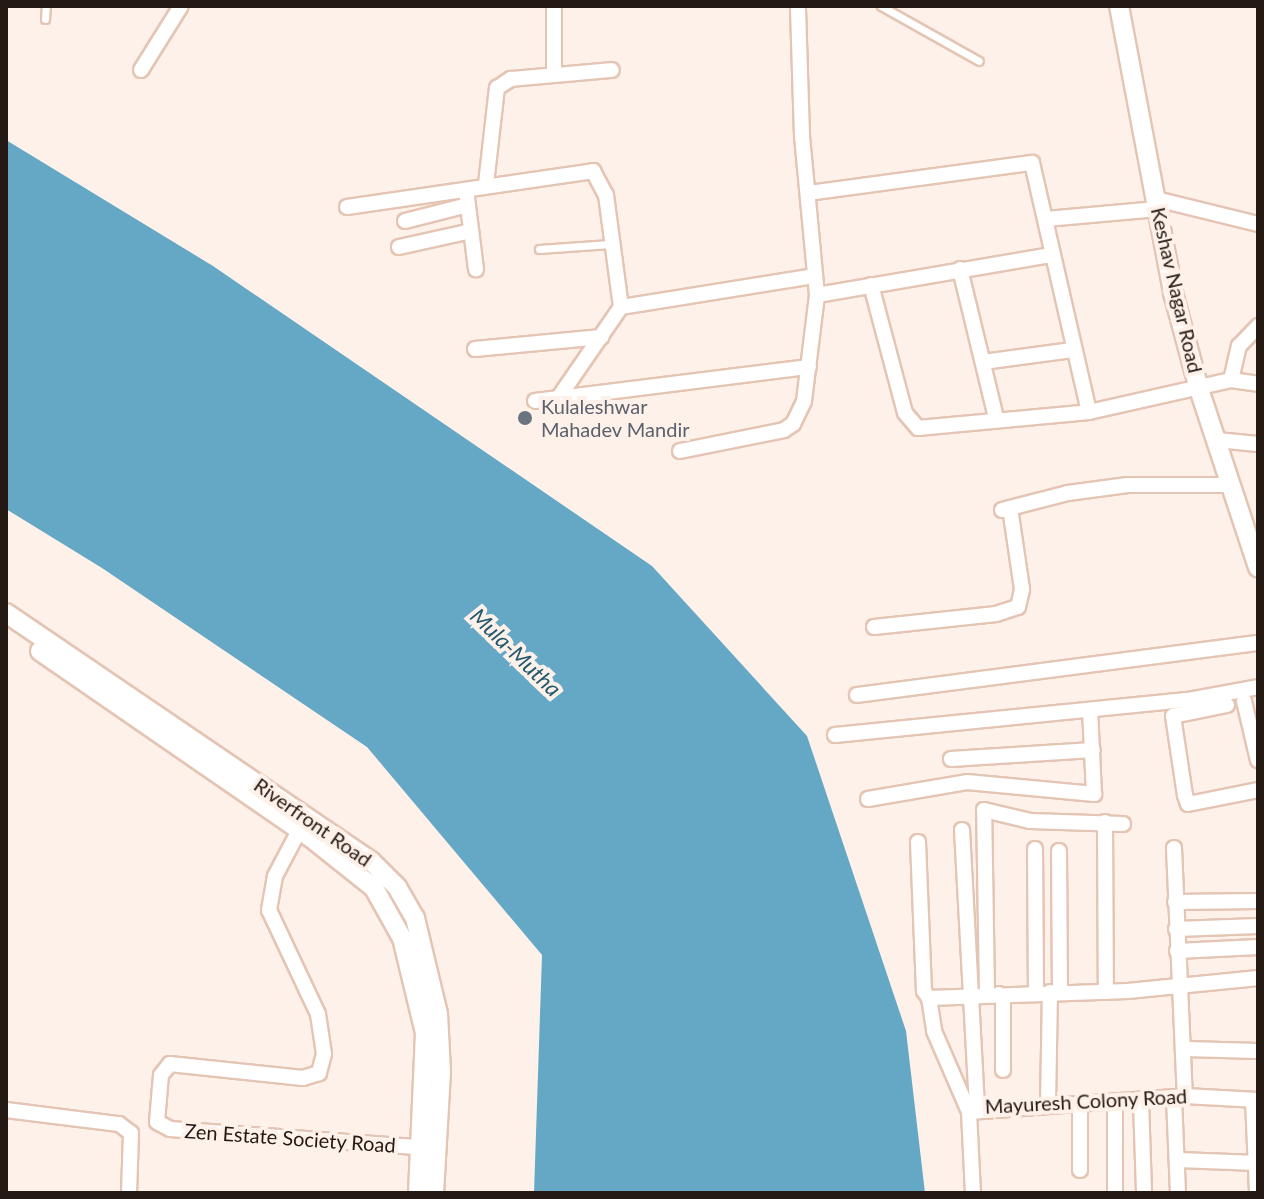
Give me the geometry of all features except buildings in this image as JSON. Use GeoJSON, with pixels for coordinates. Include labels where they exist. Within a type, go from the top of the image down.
{"type":"FeatureCollection","features":[{"type":"Feature","properties":{"kind":"street"},"geometry":{"type":"LineString","coordinates":[[141,70],[181,6]]}},
{"type":"Feature","properties":{"kind":"street"},"geometry":{"type":"LineString","coordinates":[[554,6],[554,75]]}},
{"type":"Feature","properties":{"kind":"street"},"geometry":{"type":"LineString","coordinates":[[680,451],[784,430],[800,413],[817,295],[798,6]]}},
{"type":"Feature","properties":{"kind":"street","name":"Keshav Nagar Road"},"geometry":{"type":"LineString","coordinates":[[1119,6],[1157,204],[1199,389],[1258,567]]}},
{"type":"Feature","properties":{"kind":"street"},"geometry":{"type":"LineString","coordinates":[[486,184],[497,88],[511,79],[612,70]]}},
{"type":"Feature","properties":{"kind":"street"},"geometry":{"type":"LineString","coordinates":[[809,193],[1022,161],[1037,169],[1072,350],[1089,412]]}},
{"type":"Feature","properties":{"kind":"street"},"geometry":{"type":"LineString","coordinates":[[405,221],[467,198],[486,184],[593,171],[606,195],[610,244],[621,307],[557,400]]}},
{"type":"Feature","properties":{"kind":"street"},"geometry":{"type":"LineString","coordinates":[[347,207],[467,198]]}},
{"type":"Feature","properties":{"kind":"street"},"geometry":{"type":"LineString","coordinates":[[467,198],[476,269]]}},
{"type":"Feature","properties":{"kind":"street"},"geometry":{"type":"LineString","coordinates":[[1046,219],[1157,204],[1258,224]]}},
{"type":"Feature","properties":{"kind":"street"},"geometry":{"type":"LineString","coordinates":[[399,247],[471,231]]}},
{"type":"Feature","properties":{"kind":"street"},"geometry":{"type":"LineString","coordinates":[[817,295],[1052,255]]}},
{"type":"Feature","properties":{"kind":"street"},"geometry":{"type":"LineString","coordinates":[[960,269],[996,418]]}},
{"type":"Feature","properties":{"kind":"street"},"geometry":{"type":"LineString","coordinates":[[621,307],[815,276]]}},
{"type":"Feature","properties":{"kind":"street"},"geometry":{"type":"LineString","coordinates":[[871,285],[910,422],[934,429],[996,418],[1089,412],[1231,380],[1258,384]]}},
{"type":"Feature","properties":{"kind":"street"},"geometry":{"type":"LineString","coordinates":[[1231,380],[1239,346],[1258,326]]}},
{"type":"Feature","properties":{"kind":"street"},"geometry":{"type":"LineString","coordinates":[[475,349],[601,337]]}},
{"type":"Feature","properties":{"kind":"street"},"geometry":{"type":"LineString","coordinates":[[983,362],[1072,350]]}},
{"type":"Feature","properties":{"kind":"street"},"geometry":{"type":"LineString","coordinates":[[535,401],[809,367]]}},
{"type":"Feature","properties":{"kind":"street"},"geometry":{"type":"LineString","coordinates":[[1217,440],[1258,444]]}},
{"type":"Feature","properties":{"kind":"street"},"geometry":{"type":"LineString","coordinates":[[874,627],[996,614],[1018,607],[1022,589],[1006,509],[1127,485],[1232,485]]}},
{"type":"Feature","properties":{"kind":"street","name":"Riverfront Road"},"geometry":{"type":"LineString","coordinates":[[6,613],[26,634],[303,823],[374,888],[402,938],[425,1033],[429,1148],[434,1193]]}},
{"type":"Feature","properties":{"kind":"street","name":"Riverfront Road"},"geometry":{"type":"LineString","coordinates":[[6,627],[26,634]]}},
{"type":"Feature","properties":{"kind":"street"},"geometry":{"type":"LineString","coordinates":[[857,695],[1258,643]]}},
{"type":"Feature","properties":{"kind":"street"},"geometry":{"type":"LineString","coordinates":[[835,735],[1090,710],[1258,687]]}},
{"type":"Feature","properties":{"kind":"street"},"geometry":{"type":"LineString","coordinates":[[1244,701],[1258,760]]}},
{"type":"Feature","properties":{"kind":"street"},"geometry":{"type":"LineString","coordinates":[[1227,705],[1173,716],[1188,804],[1258,790]]}},
{"type":"Feature","properties":{"kind":"street"},"geometry":{"type":"LineString","coordinates":[[868,799],[967,782],[1088,796],[1095,790],[1090,710]]}},
{"type":"Feature","properties":{"kind":"street"},"geometry":{"type":"LineString","coordinates":[[951,759],[1093,750]]}},
{"type":"Feature","properties":{"kind":"street"},"geometry":{"type":"LineString","coordinates":[[995,813],[997,793]]}},
{"type":"Feature","properties":{"kind":"street"},"geometry":{"type":"LineString","coordinates":[[1241,803],[1258,800]]}},
{"type":"Feature","properties":{"kind":"street"},"geometry":{"type":"LineString","coordinates":[[993,994],[986,902],[984,810],[1030,821],[1123,824]]}},
{"type":"Feature","properties":{"kind":"street"},"geometry":{"type":"LineString","coordinates":[[1105,822],[1106,992]]}},
{"type":"Feature","properties":{"kind":"street","name":"Zen Estate Society Road"},"geometry":{"type":"LineString","coordinates":[[303,823],[271,887],[269,910],[318,1014],[323,1066],[316,1076],[303,1078],[170,1064],[161,1075],[157,1122],[170,1129],[429,1148]]}},
{"type":"Feature","properties":{"kind":"street","name":"Mayuresh Colony Road"},"geometry":{"type":"LineString","coordinates":[[962,830],[967,901],[973,1193]]}},
{"type":"Feature","properties":{"kind":"street"},"geometry":{"type":"LineString","coordinates":[[918,842],[924,991],[929,998],[934,1031],[973,1111]]}},
{"type":"Feature","properties":{"kind":"street"},"geometry":{"type":"LineString","coordinates":[[1174,848],[1177,951],[1186,1049],[1180,1097],[1178,1193]]}},
{"type":"Feature","properties":{"kind":"street"},"geometry":{"type":"LineString","coordinates":[[1035,849],[1049,992]]}},
{"type":"Feature","properties":{"kind":"street"},"geometry":{"type":"LineString","coordinates":[[1048,1105],[1049,992],[1059,851]]}},
{"type":"Feature","properties":{"kind":"street"},"geometry":{"type":"LineString","coordinates":[[967,901],[986,902]]}},
{"type":"Feature","properties":{"kind":"street"},"geometry":{"type":"LineString","coordinates":[[1175,902],[1258,901]]}},
{"type":"Feature","properties":{"kind":"street"},"geometry":{"type":"LineString","coordinates":[[1176,929],[1258,926]]}},
{"type":"Feature","properties":{"kind":"street"},"geometry":{"type":"LineString","coordinates":[[1177,951],[1258,947]]}},
{"type":"Feature","properties":{"kind":"street"},"geometry":{"type":"LineString","coordinates":[[929,998],[1106,992],[1258,978]]}},
{"type":"Feature","properties":{"kind":"street"},"geometry":{"type":"LineString","coordinates":[[993,994],[1003,1001],[1003,1070]]}},
{"type":"Feature","properties":{"kind":"street"},"geometry":{"type":"LineString","coordinates":[[1186,1049],[1258,1051]]}},
{"type":"Feature","properties":{"kind":"street","name":"Mayuresh Colony Road"},"geometry":{"type":"LineString","coordinates":[[973,1111],[1180,1097],[1256,1100]]}},
{"type":"Feature","properties":{"kind":"street"},"geometry":{"type":"LineString","coordinates":[[1256,1100],[1257,1193]]}},
{"type":"Feature","properties":{"kind":"street"},"geometry":{"type":"LineString","coordinates":[[1141,1101],[1144,1193]]}},
{"type":"Feature","properties":{"kind":"street"},"geometry":{"type":"LineString","coordinates":[[1115,1102],[1115,1193]]}},
{"type":"Feature","properties":{"kind":"street"},"geometry":{"type":"LineString","coordinates":[[1080,1104],[1080,1170]]}},
{"type":"Feature","properties":{"kind":"street"},"geometry":{"type":"LineString","coordinates":[[6,1110],[119,1124],[131,1133],[129,1193]]}},
{"type":"Feature","properties":{"kind":"street","name":"Riverfront Road"},"geometry":{"type":"LineString","coordinates":[[418,1193],[429,1148]]}},
{"type":"Feature","properties":{"kind":"street"},"geometry":{"type":"LineString","coordinates":[[1178,1160],[1257,1163]]}},
{"type":"Feature","properties":{"kind":"lane"},"geometry":{"type":"LineString","coordinates":[[45,19],[46,6]]}},
{"type":"Feature","properties":{"kind":"lane"},"geometry":{"type":"LineString","coordinates":[[881,6],[979,61]]}},
{"type":"Feature","properties":{"kind":"lane"},"geometry":{"type":"LineString","coordinates":[[539,249],[610,244]]}},
{"type":"Feature","properties":{"kind":"water","name":"Mula-Mutha"},"geometry":{"type":"Polygon","coordinates":[[[6,140],[213,266],[652,566],[807,736],[906,1031],[925,1193],[534,1193],[542,955],[367,747],[102,568],[6,509],[6,140]]]}},
{"type":"Feature","properties":{"kind":"place","name":"Kulaleshwar Mahadev Mandir"},"geometry":{"type":"Point","coordinates":[525,418]}}]}
